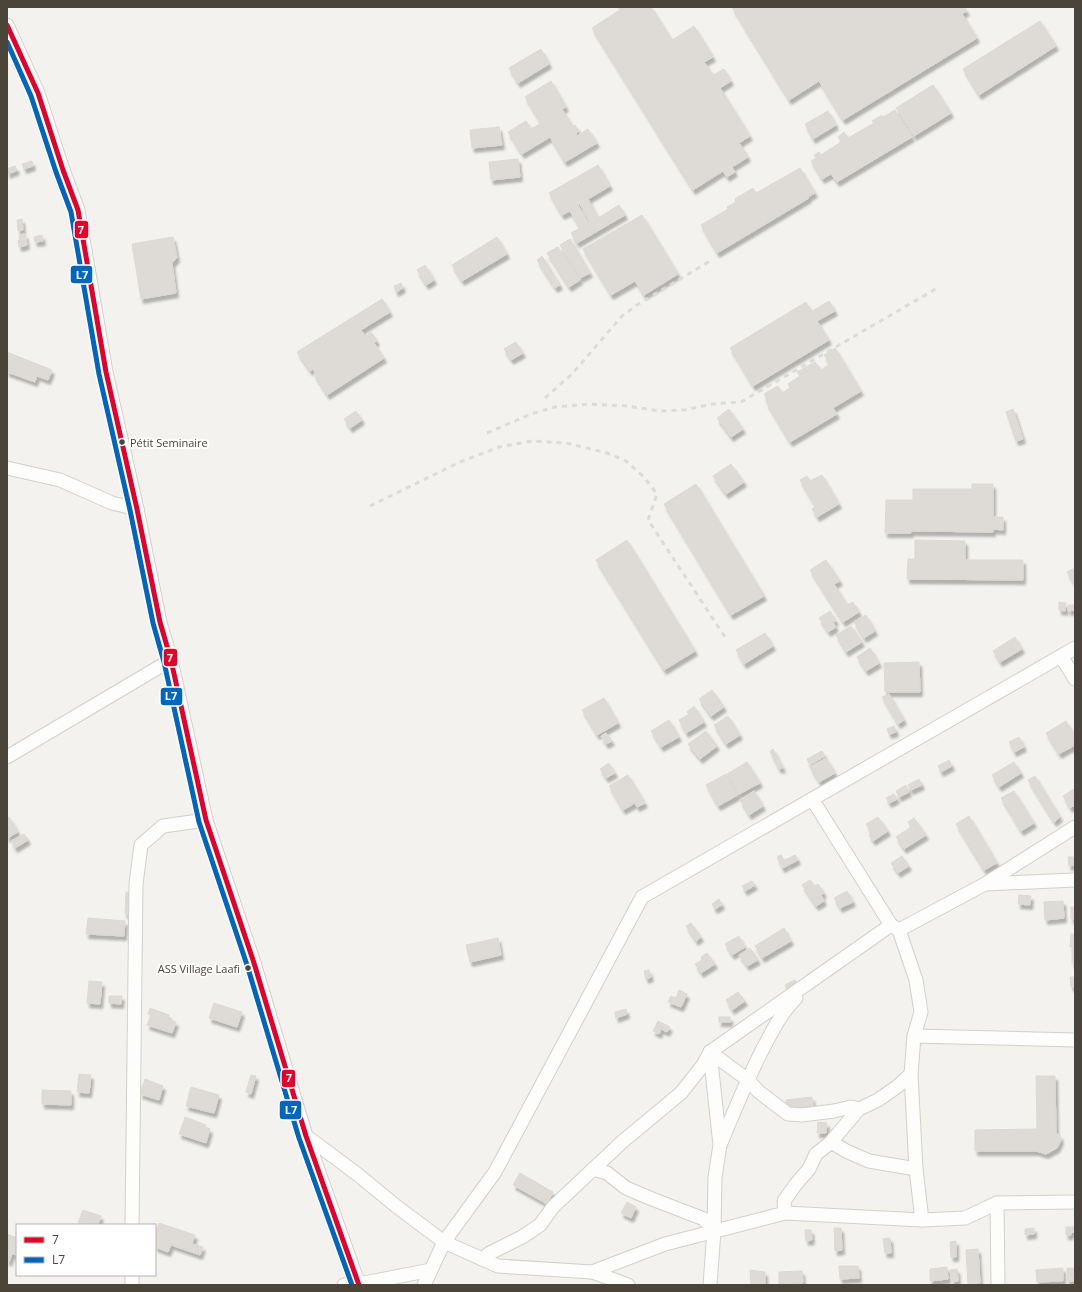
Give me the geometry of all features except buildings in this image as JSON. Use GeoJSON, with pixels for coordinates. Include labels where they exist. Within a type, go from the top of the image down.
{"type":"FeatureCollection","features":[{"type":"Feature","properties":{"kind":"street"},"geometry":{"type":"LineString","coordinates":[[7,25],[38,93],[63,170],[78,210],[106,372],[137,509],[160,622],[171,660],[206,820],[254,963],[306,1136],[359,1285]]}},
{"type":"Feature","properties":{"kind":"street"},"geometry":{"type":"LineString","coordinates":[[7,468],[60,480],[112,502],[137,509]]}},
{"type":"Feature","properties":{"kind":"street"},"geometry":{"type":"LineString","coordinates":[[424,1285],[444,1242],[495,1172],[542,1087],[642,897],[1075,648]]}},
{"type":"Feature","properties":{"kind":"street"},"geometry":{"type":"LineString","coordinates":[[1061,656],[1075,679]]}},
{"type":"Feature","properties":{"kind":"street"},"geometry":{"type":"LineString","coordinates":[[7,757],[171,660]]}},
{"type":"Feature","properties":{"kind":"street"},"geometry":{"type":"LineString","coordinates":[[812,799],[895,928],[916,980],[921,1012],[914,1036],[911,1074],[916,1169],[922,1220]]}},
{"type":"Feature","properties":{"kind":"street"},"geometry":{"type":"LineString","coordinates":[[132,1224],[136,884],[141,845],[162,826],[206,820]]}},
{"type":"Feature","properties":{"kind":"street"},"geometry":{"type":"LineString","coordinates":[[482,1259],[495,1250],[522,1237],[540,1224],[553,1207],[593,1169],[636,1130],[681,1093],[703,1065],[710,1052],[820,974],[895,928],[985,884],[1075,827]]}},
{"type":"Feature","properties":{"kind":"street"},"geometry":{"type":"LineString","coordinates":[[985,884],[1075,880]]}},
{"type":"Feature","properties":{"kind":"street"},"geometry":{"type":"LineString","coordinates":[[710,1285],[714,1231],[715,1177],[720,1145],[748,1080],[777,1022],[788,1006],[820,974]]}},
{"type":"Feature","properties":{"kind":"street"},"geometry":{"type":"LineString","coordinates":[[914,1036],[1075,1040]]}},
{"type":"Feature","properties":{"kind":"street"},"geometry":{"type":"LineString","coordinates":[[710,1052],[748,1080],[759,1092],[788,1114],[802,1115],[834,1111],[851,1107],[859,1109]]}},
{"type":"Feature","properties":{"kind":"street"},"geometry":{"type":"LineString","coordinates":[[710,1052],[720,1145]]}},
{"type":"Feature","properties":{"kind":"street"},"geometry":{"type":"LineString","coordinates":[[786,1212],[784,1201],[809,1169],[816,1154],[830,1143],[859,1109],[878,1100],[898,1086],[911,1074]]}},
{"type":"Feature","properties":{"kind":"street"},"geometry":{"type":"LineString","coordinates":[[306,1136],[444,1242],[498,1266],[592,1272],[628,1285]]}},
{"type":"Feature","properties":{"kind":"street"},"geometry":{"type":"LineString","coordinates":[[830,1143],[833,1143],[868,1161],[916,1169]]}},
{"type":"Feature","properties":{"kind":"street"},"geometry":{"type":"LineString","coordinates":[[593,1169],[607,1173],[626,1188],[704,1219],[714,1231]]}},
{"type":"Feature","properties":{"kind":"street"},"geometry":{"type":"LineString","coordinates":[[592,1272],[665,1244],[786,1212],[922,1220],[965,1218],[997,1203],[1075,1202]]}},
{"type":"Feature","properties":{"kind":"street"},"geometry":{"type":"LineString","coordinates":[[997,1203],[998,1285]]}},
{"type":"Feature","properties":{"kind":"street"},"geometry":{"type":"LineString","coordinates":[[344,1285],[359,1285],[431,1270]]}},
{"type":"Feature","properties":{"kind":"railway"},"geometry":{"type":"LineString","coordinates":[[545,398],[572,374],[622,316],[637,305],[710,261]]}},
{"type":"Feature","properties":{"kind":"railway"},"geometry":{"type":"LineString","coordinates":[[487,433],[531,414],[555,407],[589,404],[627,406],[660,411],[684,410],[713,404],[741,402],[939,287]]}},
{"type":"Feature","properties":{"kind":"railway"},"geometry":{"type":"LineString","coordinates":[[370,506],[460,462],[499,447],[532,441],[566,443],[607,453],[626,461],[644,477],[657,494],[648,520],[725,637]]}},
{"type":"Feature","properties":{"kind":"transit line","name":"7"},"geometry":{"type":"LineString","coordinates":[[7,25],[38,93],[63,170],[78,210],[106,372],[137,509],[160,622],[171,660],[206,820],[254,963],[306,1136],[359,1285]]}},
{"type":"Feature","properties":{"kind":"transit line","name":"L7"},"geometry":{"type":"LineString","coordinates":[[7,42],[31,96],[71,212],[99,374],[130,510],[153,623],[164,662],[199,822],[247,965],[299,1138],[352,1285]]}},
{"type":"Feature","properties":{"kind":"place","name":"Pétit Seminaire"},"geometry":{"type":"Point","coordinates":[122,442]}},
{"type":"Feature","properties":{"kind":"place","name":"ASS Village Laafi"},"geometry":{"type":"Point","coordinates":[248,968]}}]}
